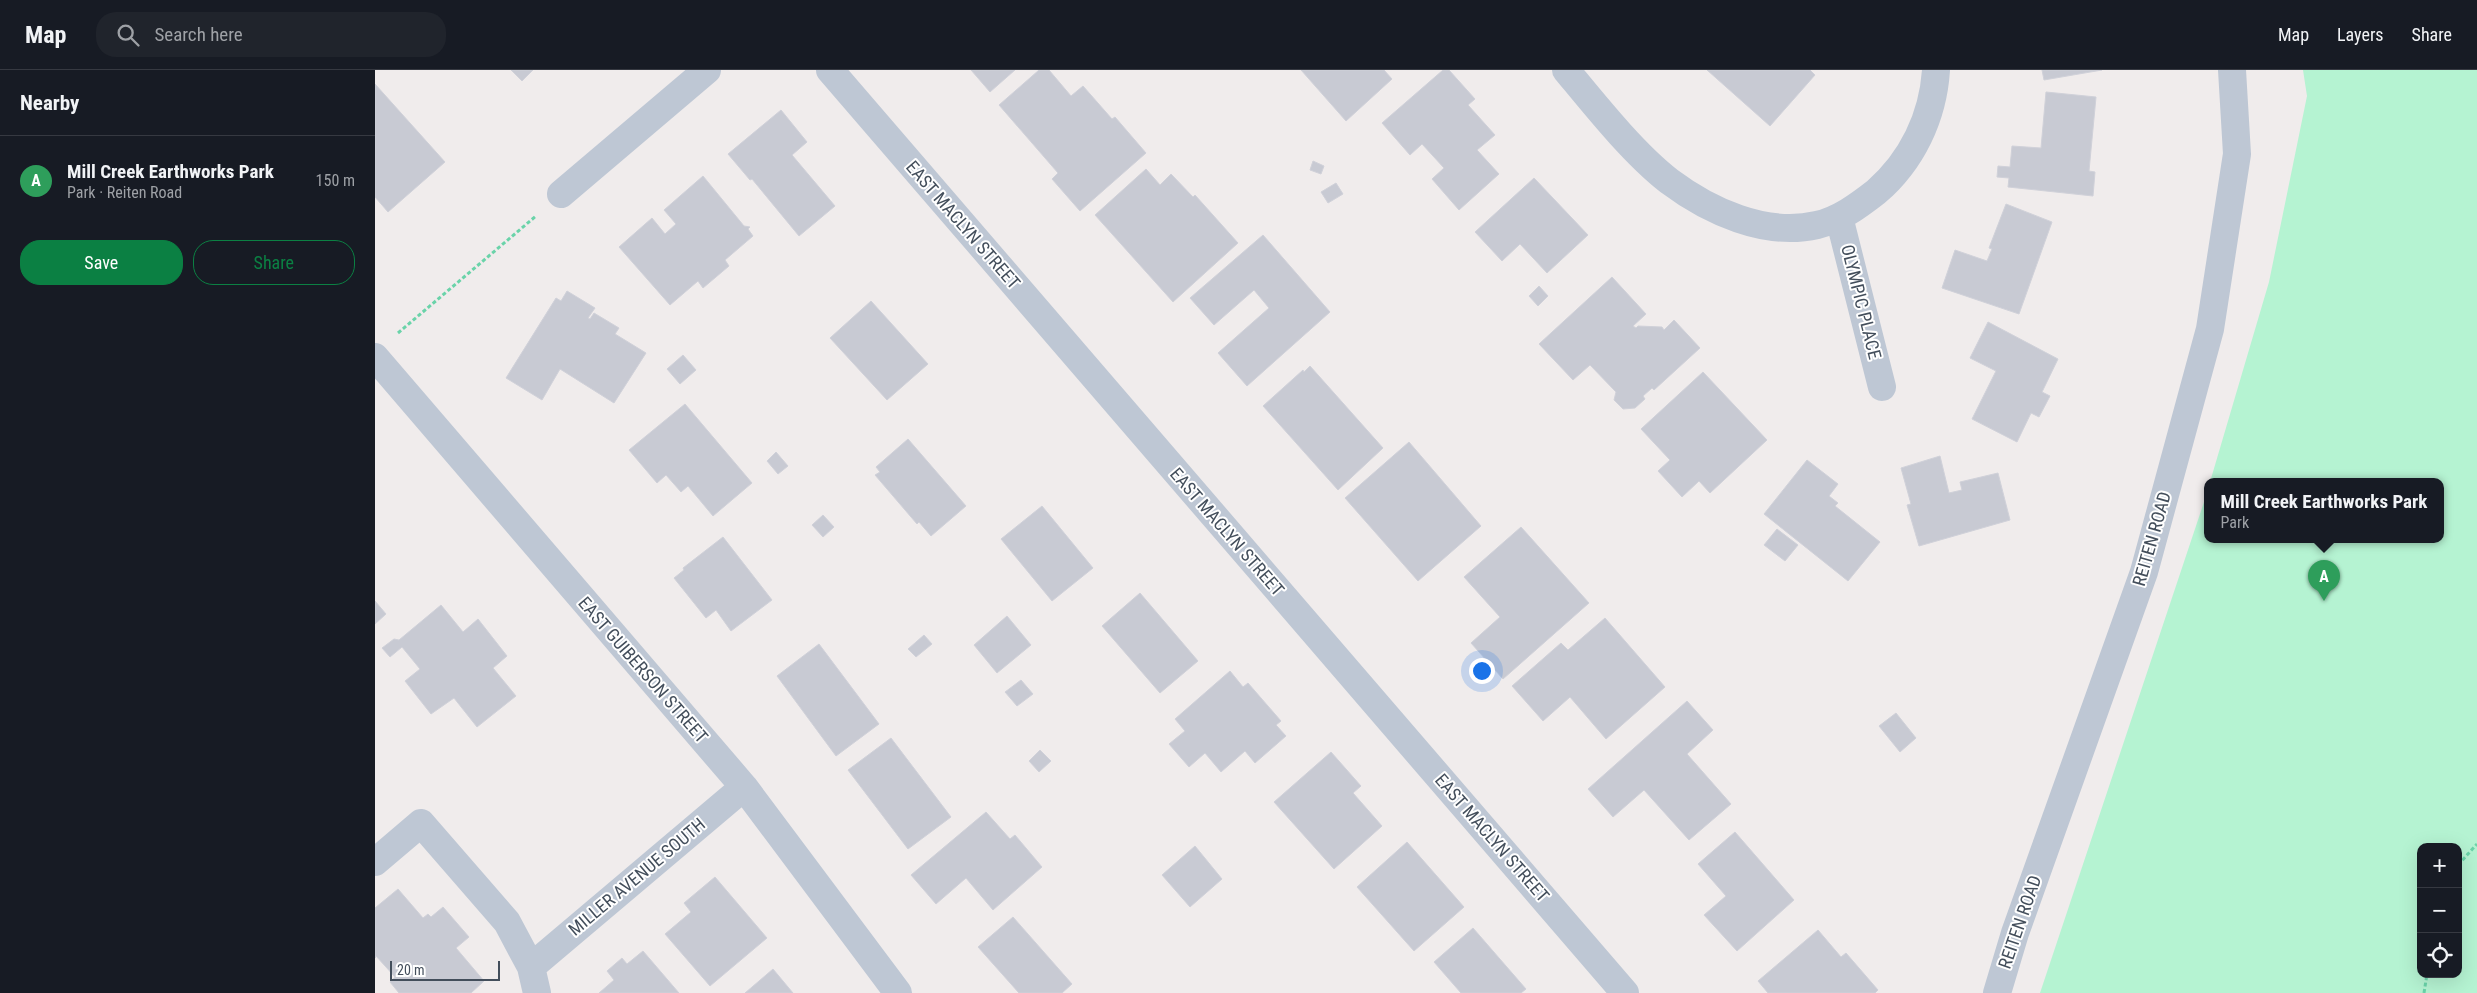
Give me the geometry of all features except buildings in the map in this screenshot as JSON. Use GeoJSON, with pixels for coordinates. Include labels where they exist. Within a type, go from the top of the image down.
{"type":"FeatureCollection","features":[{"type":"Feature","properties":{"kind":"street"},"geometry":{"type":"LineString","coordinates":[[561,194],[707,70]]}},
{"type":"Feature","properties":{"kind":"street","name":"EAST MACLYN STREET"},"geometry":{"type":"LineString","coordinates":[[830,70],[1625,993]]}},
{"type":"Feature","properties":{"kind":"street"},"geometry":{"type":"LineString","coordinates":[[1566,70],[1667,180],[1701,203],[1731,216],[1764,225],[1816,225],[1839,217],[1880,188],[1906,158],[1921,133],[1935,88],[1936,70]]}},
{"type":"Feature","properties":{"kind":"street","name":"REITEN ROAD"},"geometry":{"type":"LineString","coordinates":[[1997,993],[2015,933],[2143,572],[2210,329],[2237,154],[2232,70]]}},
{"type":"Feature","properties":{"kind":"street","name":"OLYMPIC PLACE"},"geometry":{"type":"LineString","coordinates":[[1839,217],[1882,387]]}},
{"type":"Feature","properties":{"kind":"street","name":"EAST GUIBERSON STREET"},"geometry":{"type":"LineString","coordinates":[[375,357],[744,787],[898,993]]}},
{"type":"Feature","properties":{"kind":"street","name":"MILLER AVENUE SOUTH"},"geometry":{"type":"LineString","coordinates":[[531,967],[744,787]]}},
{"type":"Feature","properties":{"kind":"street"},"geometry":{"type":"LineString","coordinates":[[375,862],[421,822],[507,922],[531,967],[537,993]]}},
{"type":"Feature","properties":{"kind":"path"},"geometry":{"type":"LineString","coordinates":[[397,334],[561,194]]}},
{"type":"Feature","properties":{"kind":"path"},"geometry":{"type":"LineString","coordinates":[[2462,861],[2477,844]]}},
{"type":"Feature","properties":{"kind":"path"},"geometry":{"type":"LineString","coordinates":[[2424,993],[2426,978]]}},
{"type":"Feature","properties":{"kind":"green space"},"geometry":{"type":"Polygon","coordinates":[[[2303,70],[2477,70],[2477,993],[2040,993],[2204,502],[2204,543],[2444,543],[2444,478],[2211,478],[2269,282],[2307,96],[2303,70]]]}},
{"type":"Feature","properties":{"kind":"place","name":"Mill Creek Earthworks Park"},"geometry":{"type":"Point","coordinates":[2324,601]}}]}
